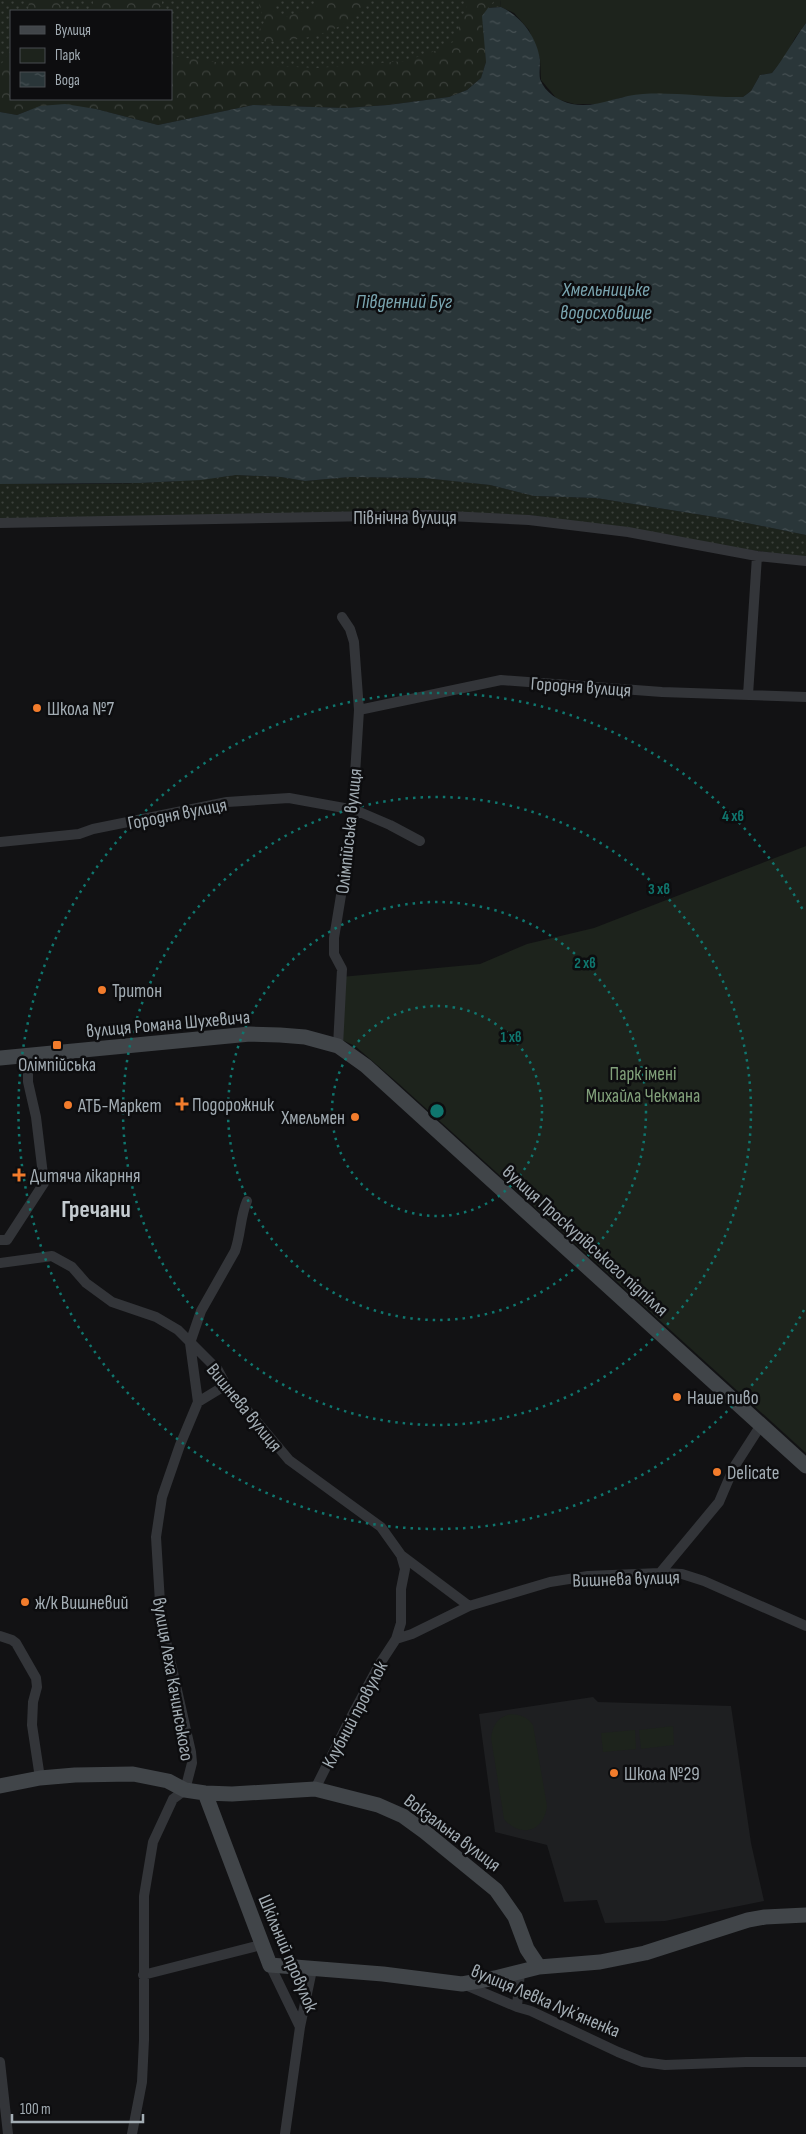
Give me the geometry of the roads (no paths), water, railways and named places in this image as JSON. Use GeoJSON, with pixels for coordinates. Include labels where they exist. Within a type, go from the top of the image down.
{"type":"FeatureCollection","features":[{"type":"Feature","properties":{"kind":"street","name":"Північна вулиця"},"geometry":{"type":"LineString","coordinates":[[0,523],[418,515],[529,520],[628,532],[757,556],[806,561]]}},
{"type":"Feature","properties":{"kind":"street"},"geometry":{"type":"LineString","coordinates":[[748,695],[757,556]]}},
{"type":"Feature","properties":{"kind":"street","name":"Олімпійська вулиця"},"geometry":{"type":"LineString","coordinates":[[338,1046],[342,969],[334,954],[334,938],[355,810],[354,791],[359,710],[354,642],[350,628],[342,616]]}},
{"type":"Feature","properties":{"kind":"street","name":"Городня вулиця"},"geometry":{"type":"LineString","coordinates":[[359,710],[501,680],[662,692],[806,697]]}},
{"type":"Feature","properties":{"kind":"street","name":"Городня вулиця"},"geometry":{"type":"LineString","coordinates":[[0,842],[78,834],[93,829],[227,802],[289,798],[355,810],[390,825],[420,841]]}},
{"type":"Feature","properties":{"kind":"street","name":"вулиця Романа Шухевича"},"geometry":{"type":"LineString","coordinates":[[0,1058],[250,1034],[305,1037],[338,1046]]}},
{"type":"Feature","properties":{"kind":"street","name":"вулиця Проскурівського підпілля"},"geometry":{"type":"LineString","coordinates":[[338,1046],[373,1073],[806,1466]]}},
{"type":"Feature","properties":{"kind":"street"},"geometry":{"type":"LineString","coordinates":[[0,1240],[7,1240],[44,1183],[36,1117],[28,1082],[28,1056]]}},
{"type":"Feature","properties":{"kind":"street"},"geometry":{"type":"LineString","coordinates":[[226,1385],[198,1402],[190,1343],[201,1311],[238,1241],[242,1214],[247,1201]]}},
{"type":"Feature","properties":{"kind":"street","name":"Вишнева вулиця"},"geometry":{"type":"LineString","coordinates":[[0,1263],[52,1256],[72,1267],[86,1283],[112,1302],[156,1317],[178,1330],[218,1370],[226,1385],[289,1460],[380,1527],[401,1555],[468,1606]]}},
{"type":"Feature","properties":{"kind":"street","name":"вулиця Леха Качинського"},"geometry":{"type":"LineString","coordinates":[[132,2134],[142,2082],[144,2048],[144,1896],[153,1842],[173,1799],[185,1790],[192,1763],[161,1619],[156,1537],[162,1497],[180,1445],[198,1402]]}},
{"type":"Feature","properties":{"kind":"street"},"geometry":{"type":"LineString","coordinates":[[660,1573],[719,1502],[734,1467],[760,1425]]}},
{"type":"Feature","properties":{"kind":"street"},"geometry":{"type":"LineString","coordinates":[[396,1639],[401,1623],[401,1589],[405,1569],[401,1555]]}},
{"type":"Feature","properties":{"kind":"street","name":"Вишнева вулиця"},"geometry":{"type":"LineString","coordinates":[[396,1639],[412,1634],[468,1606],[550,1582],[579,1578],[660,1573],[682,1574],[704,1581],[806,1626]]}},
{"type":"Feature","properties":{"kind":"street"},"geometry":{"type":"LineString","coordinates":[[0,1636],[16,1643],[36,1678],[32,1725],[40,1778]]}},
{"type":"Feature","properties":{"kind":"street","name":"Клубний провулок"},"geometry":{"type":"LineString","coordinates":[[315,1789],[379,1665],[396,1639]]}},
{"type":"Feature","properties":{"kind":"street","name":"Вокзальна вулиця"},"geometry":{"type":"LineString","coordinates":[[0,1786],[40,1778],[133,1774],[168,1781],[185,1790],[206,1793],[232,1794],[315,1789],[388,1808],[425,1832],[496,1890],[515,1917],[527,1949],[539,1967]]}},
{"type":"Feature","properties":{"kind":"street","name":"Шкільний провулок"},"geometry":{"type":"LineString","coordinates":[[206,1793],[261,1945],[300,2027],[285,2134]]}},
{"type":"Feature","properties":{"kind":"street"},"geometry":{"type":"LineString","coordinates":[[462,1984],[539,1967],[600,1962],[645,1953],[748,1920],[766,1917],[806,1916]]}},
{"type":"Feature","properties":{"kind":"street"},"geometry":{"type":"LineString","coordinates":[[143,1975],[261,1945]]}},
{"type":"Feature","properties":{"kind":"street","name":"вулиця Левка Лукʼяненка"},"geometry":{"type":"LineString","coordinates":[[270,1965],[312,1970],[383,1974],[462,1984],[516,2007],[531,2010],[643,2062],[665,2065],[806,2062]]}},
{"type":"Feature","properties":{"kind":"street"},"geometry":{"type":"LineString","coordinates":[[300,2027],[312,1970]]}},
{"type":"Feature","properties":{"kind":"street"},"geometry":{"type":"LineString","coordinates":[[516,2007],[520,1971]]}},
{"type":"Feature","properties":{"kind":"street"},"geometry":{"type":"LineString","coordinates":[[0,2062],[8,2134]]}},
{"type":"Feature","properties":{"kind":"water","name":"Хмельницьке водосховище"},"geometry":{"type":"Polygon","coordinates":[[[501,7],[515,16],[532,35],[540,60],[540,79],[545,88],[562,101],[581,105],[590,105],[643,94],[743,97],[751,91],[760,75],[772,73],[806,23],[806,535],[727,519],[596,498],[534,496],[490,485],[424,478],[350,477],[305,481],[281,477],[236,475],[201,480],[140,483],[0,484],[0,112],[17,115],[40,106],[65,104],[96,109],[158,125],[253,105],[345,108],[388,105],[449,97],[467,90],[481,78],[486,62],[482,16],[488,8],[501,7]]]}},
{"type":"Feature","properties":{"kind":"place","name":"Школа №7"},"geometry":{"type":"Point","coordinates":[37,708]}},
{"type":"Feature","properties":{"kind":"place","name":"Тритон"},"geometry":{"type":"Point","coordinates":[102,990]}},
{"type":"Feature","properties":{"kind":"place","name":"Олiмпiйська"},"geometry":{"type":"Point","coordinates":[57,1045]}},
{"type":"Feature","properties":{"kind":"place","name":"Подорожник"},"geometry":{"type":"Point","coordinates":[182,1104]}},
{"type":"Feature","properties":{"kind":"place","name":"АТБ-Маркет"},"geometry":{"type":"Point","coordinates":[68,1105]}},
{"type":"Feature","properties":{"kind":"place","name":"Хмельмен"},"geometry":{"type":"Point","coordinates":[355,1117]}},
{"type":"Feature","properties":{"kind":"place","name":"Дитяча лікарння"},"geometry":{"type":"Point","coordinates":[19,1175]}},
{"type":"Feature","properties":{"kind":"place","name":"Наше пиво"},"geometry":{"type":"Point","coordinates":[677,1397]}},
{"type":"Feature","properties":{"kind":"place","name":"Delicate"},"geometry":{"type":"Point","coordinates":[717,1472]}},
{"type":"Feature","properties":{"kind":"place","name":"ж/к Вишневий"},"geometry":{"type":"Point","coordinates":[25,1602]}},
{"type":"Feature","properties":{"kind":"place","name":"Школа №29"},"geometry":{"type":"Point","coordinates":[614,1773]}},
{"type":"Feature","properties":{"kind":"district","name":"Гречани"},"geometry":{"type":"Point","coordinates":[96,1209]}},
{"type":"Feature","properties":{"kind":"water label","name":"Південний Буг"},"geometry":{"type":"Point","coordinates":[404,301]}},
{"type":"Feature","properties":{"kind":"park label","name":"Парк імені Михайла Чекмана"},"geometry":{"type":"Point","coordinates":[643,1084]}}]}
